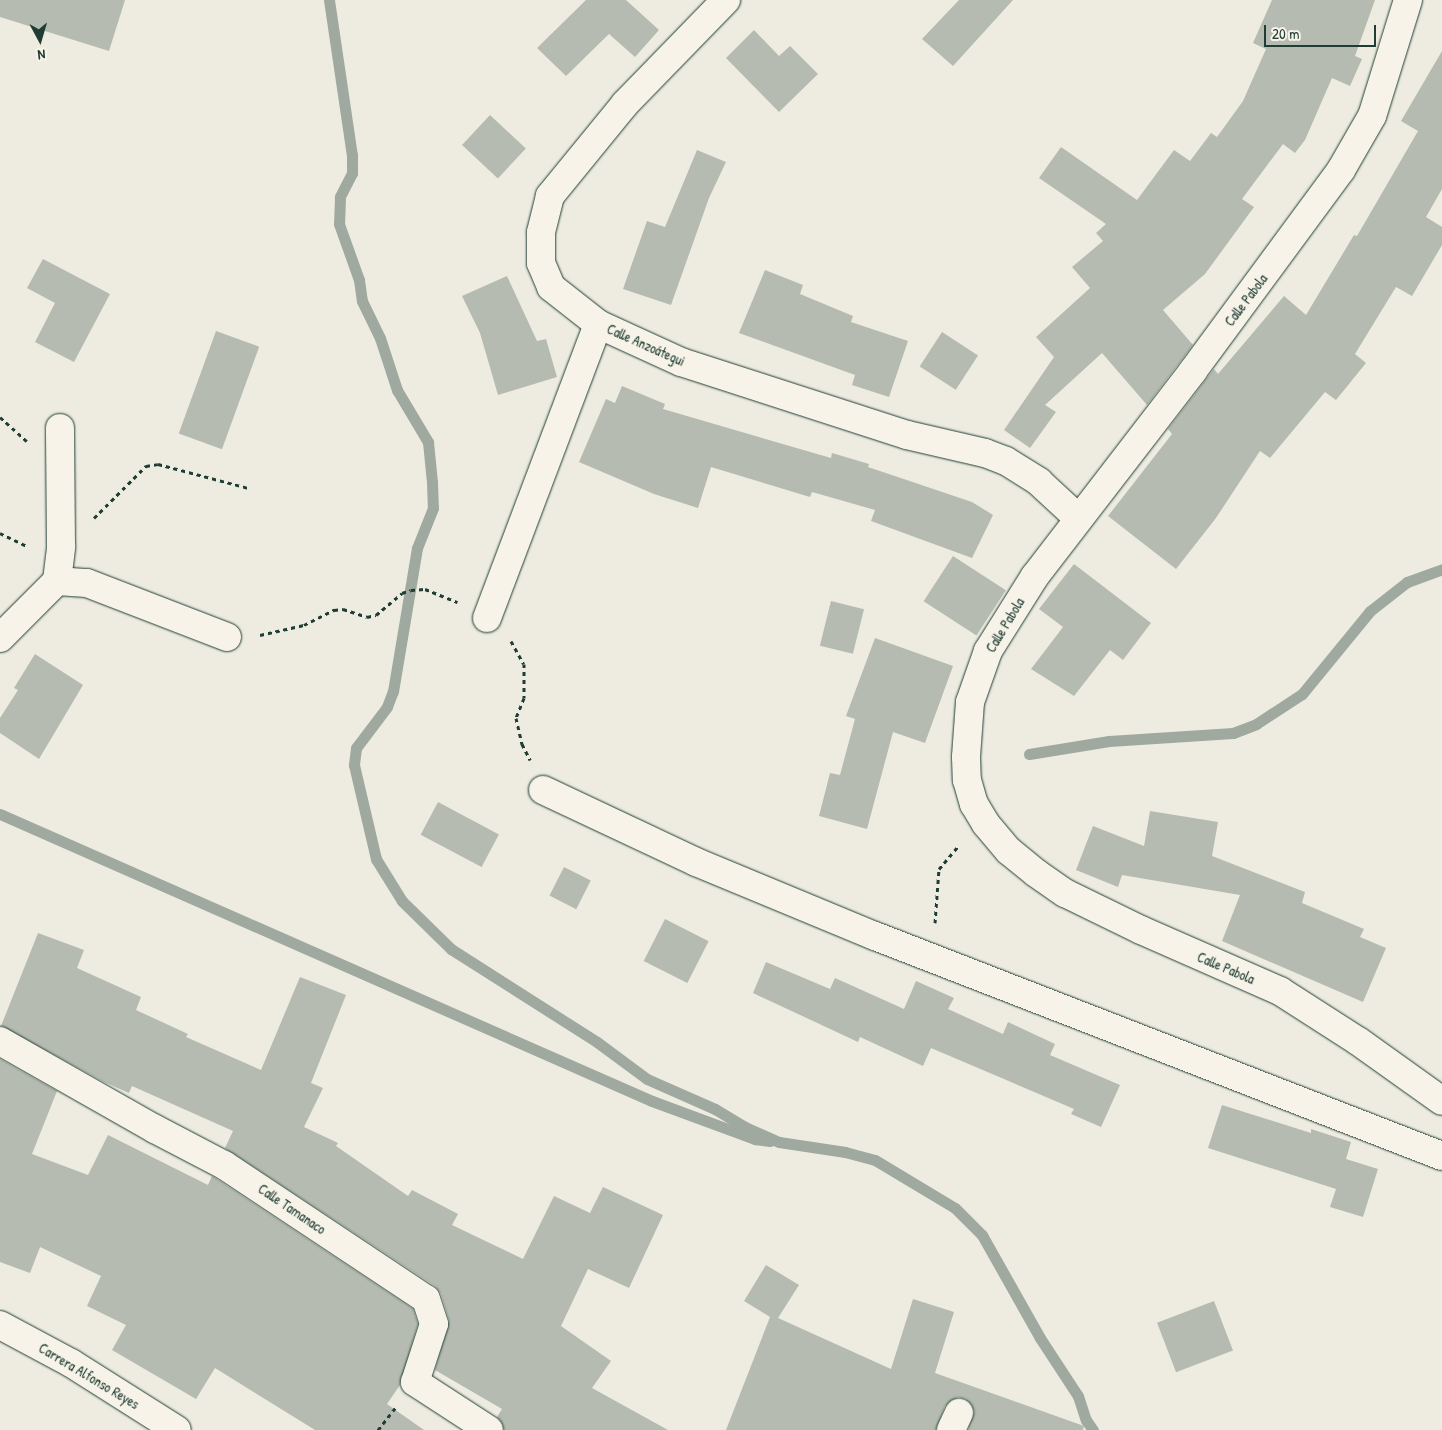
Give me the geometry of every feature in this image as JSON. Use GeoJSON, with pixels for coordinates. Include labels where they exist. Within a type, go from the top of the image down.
{"type":"FeatureCollection","features":[{"type":"Feature","properties":{"kind":"street","name":"Calle Anzoátegui"},"geometry":{"type":"LineString","coordinates":[[726,0],[625,104],[550,196],[541,233],[541,263],[551,288],[570,305],[598,324],[637,343],[728,379],[907,435],[985,453],[1006,461],[1039,482],[1078,518]]}},
{"type":"Feature","properties":{"kind":"street","name":"Calle Pabola"},"geometry":{"type":"LineString","coordinates":[[1408,0],[1372,116],[1341,170],[1035,576],[978,674],[968,720],[966,757],[967,780],[982,817],[1009,851],[1065,893],[1141,930],[1280,991],[1344,1031],[1442,1101]]}},
{"type":"Feature","properties":{"kind":"street"},"geometry":{"type":"LineString","coordinates":[[487,618],[598,324]]}},
{"type":"Feature","properties":{"kind":"street"},"geometry":{"type":"LineString","coordinates":[[0,638],[57,581],[61,546],[60,428]]}},
{"type":"Feature","properties":{"kind":"street"},"geometry":{"type":"LineString","coordinates":[[57,581],[87,583],[227,637]]}},
{"type":"Feature","properties":{"kind":"street"},"geometry":{"type":"LineString","coordinates":[[543,790],[696,862],[932,958],[1442,1156]]}},
{"type":"Feature","properties":{"kind":"street","name":"Calle Tamanaco"},"geometry":{"type":"LineString","coordinates":[[0,1041],[155,1129],[224,1164],[426,1299],[434,1324],[415,1382],[488,1430]]}},
{"type":"Feature","properties":{"kind":"street","name":"Carrera Alfonso Reyes"},"geometry":{"type":"LineString","coordinates":[[0,1324],[71,1363],[177,1430]]}},
{"type":"Feature","properties":{"kind":"path"},"geometry":{"type":"LineString","coordinates":[[61,546],[107,507],[146,466],[158,464],[248,488]]}},
{"type":"Feature","properties":{"kind":"path"},"geometry":{"type":"LineString","coordinates":[[227,637],[263,635],[304,625],[334,610],[343,609],[367,617],[376,615],[402,593],[410,590],[425,590],[449,598],[503,628],[524,664],[524,698],[516,718],[522,744],[543,790]]}},
{"type":"Feature","properties":{"kind":"path"},"geometry":{"type":"LineString","coordinates":[[932,958],[939,869],[982,817]]}},
{"type":"Feature","properties":{"kind":"building"},"geometry":{"type":"Polygon","coordinates":[[[0,0],[125,0],[109,51],[0,17],[0,0]]]}},
{"type":"Feature","properties":{"kind":"building"},"geometry":{"type":"Polygon","coordinates":[[[586,0],[626,0],[659,30],[635,57],[609,34],[566,76],[537,48],[586,0]]]}},
{"type":"Feature","properties":{"kind":"building"},"geometry":{"type":"Polygon","coordinates":[[[959,0],[1013,0],[953,66],[922,39],[959,0]]]}},
{"type":"Feature","properties":{"kind":"building"},"geometry":{"type":"Polygon","coordinates":[[[1272,0],[1375,0],[1355,56],[1362,59],[1350,86],[1332,78],[1305,140],[1295,153],[1283,144],[1242,199],[1254,207],[1205,274],[1163,310],[1193,345],[1147,405],[1102,353],[1045,405],[1056,412],[1030,448],[1004,430],[1054,357],[1036,337],[1090,288],[1072,267],[1103,241],[1096,233],[1106,224],[1039,178],[1061,147],[1137,200],[1174,150],[1190,161],[1211,133],[1217,137],[1243,101],[1266,49],[1253,43],[1272,0]]]}},
{"type":"Feature","properties":{"kind":"building"},"geometry":{"type":"Polygon","coordinates":[[[754,30],[779,56],[790,46],[818,74],[779,112],[726,58],[754,30]]]}},
{"type":"Feature","properties":{"kind":"building"},"geometry":{"type":"Polygon","coordinates":[[[1442,51],[1442,189],[1426,217],[1442,227],[1442,245],[1412,296],[1396,287],[1355,354],[1366,363],[1336,400],[1325,392],[1270,458],[1260,451],[1216,518],[1176,569],[1108,516],[1172,434],[1168,429],[1214,369],[1218,374],[1284,296],[1306,315],[1354,235],[1357,236],[1418,131],[1401,121],[1442,51]]]}},
{"type":"Feature","properties":{"kind":"building"},"geometry":{"type":"Polygon","coordinates":[[[490,115],[526,148],[498,178],[462,145],[490,115]]]}},
{"type":"Feature","properties":{"kind":"building"},"geometry":{"type":"Polygon","coordinates":[[[697,150],[726,162],[709,198],[671,305],[623,289],[647,221],[665,227],[697,150]]]}},
{"type":"Feature","properties":{"kind":"building"},"geometry":{"type":"Polygon","coordinates":[[[43,259],[110,294],[74,362],[35,342],[55,303],[27,288],[43,259]]]}},
{"type":"Feature","properties":{"kind":"building"},"geometry":{"type":"Polygon","coordinates":[[[765,270],[803,285],[800,294],[853,316],[851,322],[908,341],[889,397],[852,385],[855,375],[739,333],[765,270]]]}},
{"type":"Feature","properties":{"kind":"building"},"geometry":{"type":"Polygon","coordinates":[[[507,276],[537,341],[546,339],[557,377],[498,395],[480,333],[462,296],[507,276]]]}},
{"type":"Feature","properties":{"kind":"building"},"geometry":{"type":"Polygon","coordinates":[[[216,331],[259,347],[222,449],[179,433],[216,331]]]}},
{"type":"Feature","properties":{"kind":"building"},"geometry":{"type":"Polygon","coordinates":[[[942,332],[978,355],[956,390],[920,366],[942,332]]]}},
{"type":"Feature","properties":{"kind":"building"},"geometry":{"type":"Polygon","coordinates":[[[622,386],[665,404],[663,409],[831,458],[832,453],[869,464],[868,467],[972,502],[993,515],[972,558],[871,521],[875,510],[812,492],[810,497],[711,467],[698,508],[654,494],[579,462],[606,399],[615,403],[622,386]]]}},
{"type":"Feature","properties":{"kind":"building"},"geometry":{"type":"Polygon","coordinates":[[[953,556],[1006,590],[976,636],[924,601],[953,556]]]}},
{"type":"Feature","properties":{"kind":"building"},"geometry":{"type":"Polygon","coordinates":[[[1074,564],[1151,623],[1123,660],[1110,650],[1074,696],[1031,669],[1063,627],[1039,609],[1074,564]]]}},
{"type":"Feature","properties":{"kind":"building"},"geometry":{"type":"Polygon","coordinates":[[[831,601],[864,609],[853,654],[820,646],[831,601]]]}},
{"type":"Feature","properties":{"kind":"building"},"geometry":{"type":"Polygon","coordinates":[[[875,638],[953,666],[925,743],[893,732],[867,829],[819,816],[830,773],[840,775],[855,719],[846,716],[875,638]]]}},
{"type":"Feature","properties":{"kind":"building"},"geometry":{"type":"Polygon","coordinates":[[[35,654],[83,685],[39,759],[0,733],[0,718],[18,690],[14,688],[35,654]]]}},
{"type":"Feature","properties":{"kind":"building"},"geometry":{"type":"Polygon","coordinates":[[[438,802],[499,834],[482,867],[421,835],[438,802]]]}},
{"type":"Feature","properties":{"kind":"building"},"geometry":{"type":"Polygon","coordinates":[[[1150,811],[1218,822],[1212,856],[1305,892],[1302,903],[1364,929],[1360,937],[1386,948],[1363,1002],[1222,941],[1240,895],[1122,875],[1118,887],[1076,870],[1093,826],[1144,846],[1150,811]]]}},
{"type":"Feature","properties":{"kind":"building"},"geometry":{"type":"Polygon","coordinates":[[[564,867],[591,881],[576,909],[549,896],[564,867]]]}},
{"type":"Feature","properties":{"kind":"building"},"geometry":{"type":"Polygon","coordinates":[[[665,919],[709,941],[687,983],[644,961],[665,919]]]}},
{"type":"Feature","properties":{"kind":"building"},"geometry":{"type":"Polygon","coordinates":[[[38,933],[84,950],[77,968],[141,997],[136,1010],[188,1034],[186,1037],[261,1070],[300,977],[346,995],[311,1083],[323,1088],[304,1127],[338,1143],[336,1146],[408,1196],[412,1190],[458,1214],[452,1225],[523,1259],[554,1196],[590,1213],[603,1187],[663,1215],[629,1288],[588,1269],[561,1326],[611,1361],[592,1388],[668,1430],[504,1430],[497,1417],[502,1409],[435,1370],[449,1320],[441,1294],[435,1286],[225,1148],[233,1131],[132,1086],[129,1093],[104,1082],[1,1026],[38,933]]]}},
{"type":"Feature","properties":{"kind":"building"},"geometry":{"type":"Polygon","coordinates":[[[766,962],[830,989],[835,978],[904,1009],[916,981],[954,998],[948,1009],[1003,1034],[1008,1022],[1055,1044],[1050,1055],[1120,1085],[1101,1127],[1071,1114],[1074,1109],[931,1048],[923,1066],[860,1037],[858,1042],[753,993],[766,962]]]}},
{"type":"Feature","properties":{"kind":"building"},"geometry":{"type":"Polygon","coordinates":[[[0,1059],[57,1091],[32,1154],[88,1175],[108,1135],[208,1185],[212,1176],[413,1309],[418,1324],[400,1385],[387,1404],[424,1430],[315,1430],[215,1368],[196,1399],[112,1350],[126,1325],[87,1306],[101,1276],[40,1247],[30,1273],[0,1262],[0,1059]]]}},
{"type":"Feature","properties":{"kind":"building"},"geometry":{"type":"Polygon","coordinates":[[[1222,1105],[1311,1133],[1311,1129],[1351,1142],[1346,1159],[1378,1169],[1363,1217],[1330,1207],[1336,1189],[1208,1148],[1222,1105]]]}},
{"type":"Feature","properties":{"kind":"building"},"geometry":{"type":"Polygon","coordinates":[[[766,1265],[799,1285],[778,1318],[891,1369],[913,1299],[954,1312],[935,1373],[1084,1426],[1083,1430],[968,1430],[974,1411],[966,1399],[958,1397],[945,1406],[936,1430],[726,1430],[770,1317],[744,1301],[766,1265]]]}},
{"type":"Feature","properties":{"kind":"building"},"geometry":{"type":"Polygon","coordinates":[[[1214,1301],[1233,1350],[1176,1372],[1157,1323],[1214,1301]]]}},
{"type":"Feature","properties":{"kind":"waterway"},"geometry":{"type":"LineString","coordinates":[[329,0],[352,155],[352,173],[340,197],[339,224],[359,280],[362,301],[380,338],[397,390],[428,442],[432,482],[433,508],[417,548],[393,691],[387,707],[356,748],[354,765],[376,859],[402,901],[451,949],[597,1042],[647,1079],[715,1109],[745,1127],[779,1142],[845,1152],[875,1160],[955,1208],[982,1235],[1040,1338],[1078,1396],[1086,1420],[1093,1430]]}},
{"type":"Feature","properties":{"kind":"waterway"},"geometry":{"type":"LineString","coordinates":[[1029,754],[1109,741],[1233,733],[1256,724],[1302,694],[1370,611],[1407,582],[1442,569]]}},
{"type":"Feature","properties":{"kind":"waterway"},"geometry":{"type":"LineString","coordinates":[[0,814],[652,1101],[755,1139],[770,1141]]}}]}
